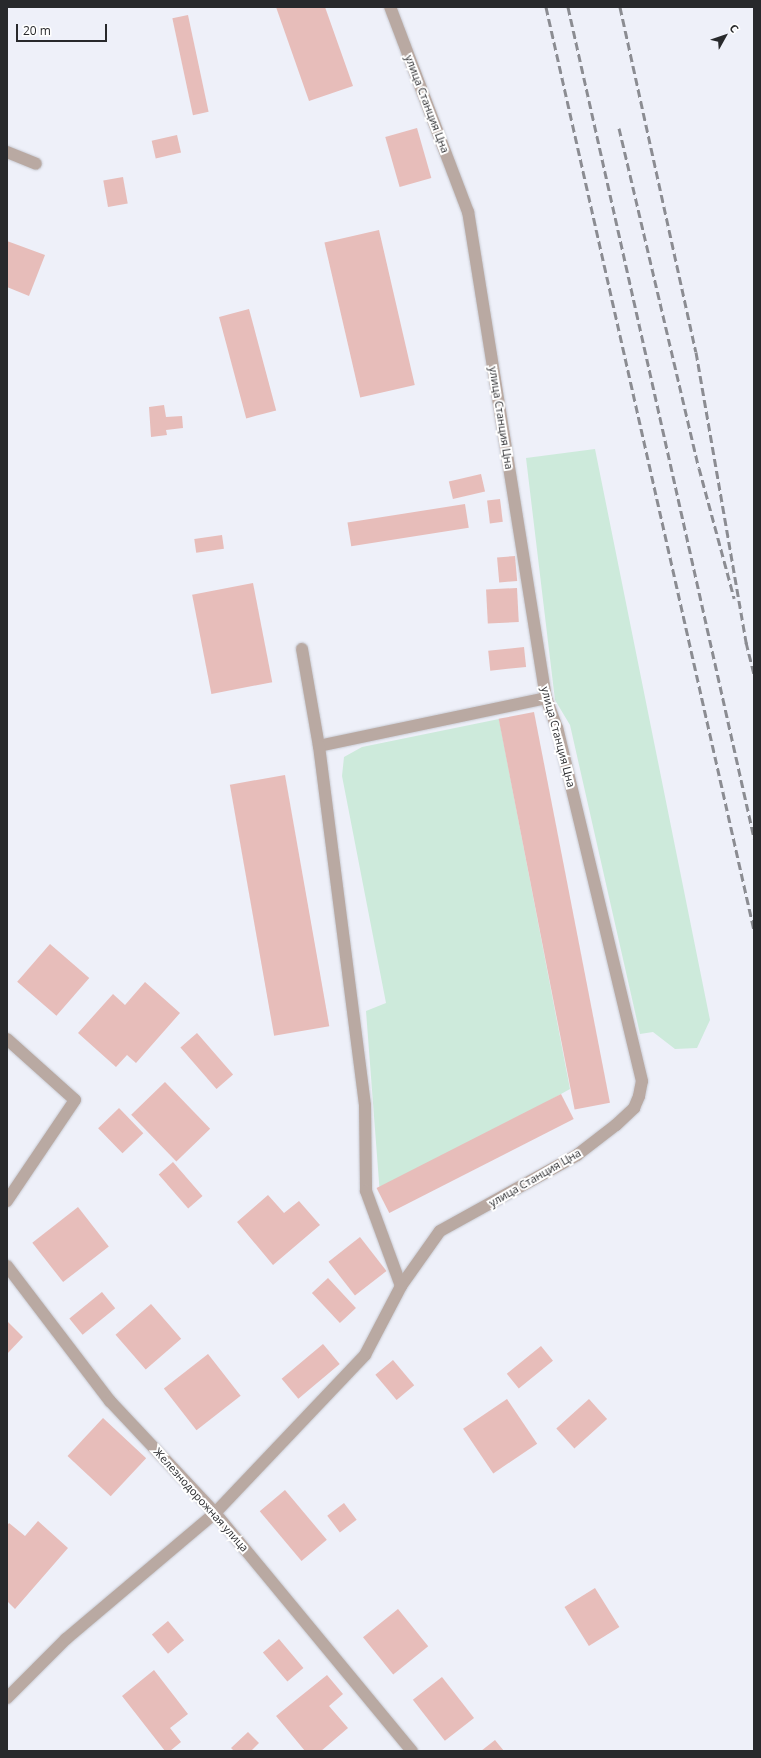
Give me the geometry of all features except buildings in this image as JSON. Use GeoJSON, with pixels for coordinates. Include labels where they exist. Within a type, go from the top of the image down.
{"type":"FeatureCollection","features":[{"type":"Feature","properties":{"kind":"street","name":"улица Станция Цна"},"geometry":{"type":"LineString","coordinates":[[7,1698],[66,1639],[216,1512],[365,1356],[402,1286],[440,1232],[577,1155],[616,1125],[634,1108],[639,1096],[642,1081],[558,728],[546,698],[468,212],[390,7]]}},
{"type":"Feature","properties":{"kind":"street"},"geometry":{"type":"LineString","coordinates":[[7,152],[36,164]]}},
{"type":"Feature","properties":{"kind":"street"},"geometry":{"type":"LineString","coordinates":[[302,649],[320,746],[365,1105],[366,1191],[402,1286]]}},
{"type":"Feature","properties":{"kind":"street"},"geometry":{"type":"LineString","coordinates":[[320,746],[546,698]]}},
{"type":"Feature","properties":{"kind":"street"},"geometry":{"type":"LineString","coordinates":[[7,1040],[75,1100],[7,1201]]}},
{"type":"Feature","properties":{"kind":"street","name":"Железнодорожная улица"},"geometry":{"type":"LineString","coordinates":[[7,1266],[110,1401],[216,1512],[412,1751]]}},
{"type":"Feature","properties":{"kind":"green space"},"geometry":{"type":"Polygon","coordinates":[[[595,449],[710,1020],[697,1048],[675,1049],[653,1032],[640,1034],[570,725],[555,700],[526,458],[595,449]]]}},
{"type":"Feature","properties":{"kind":"green space"},"geometry":{"type":"Polygon","coordinates":[[[499,719],[570,1089],[380,1195],[366,1011],[386,1003],[342,776],[344,757],[362,747],[499,719]]]}},
{"type":"Feature","properties":{"kind":"railway"},"geometry":{"type":"LineString","coordinates":[[546,7],[754,930]]}},
{"type":"Feature","properties":{"kind":"railway"},"geometry":{"type":"LineString","coordinates":[[568,7],[754,838]]}},
{"type":"Feature","properties":{"kind":"railway"},"geometry":{"type":"LineString","coordinates":[[620,7],[696,352],[747,647]]}},
{"type":"Feature","properties":{"kind":"railway"},"geometry":{"type":"LineString","coordinates":[[619,128],[699,468],[734,598]]}},
{"type":"Feature","properties":{"kind":"railway"},"geometry":{"type":"LineString","coordinates":[[746,642],[754,674]]}}]}
